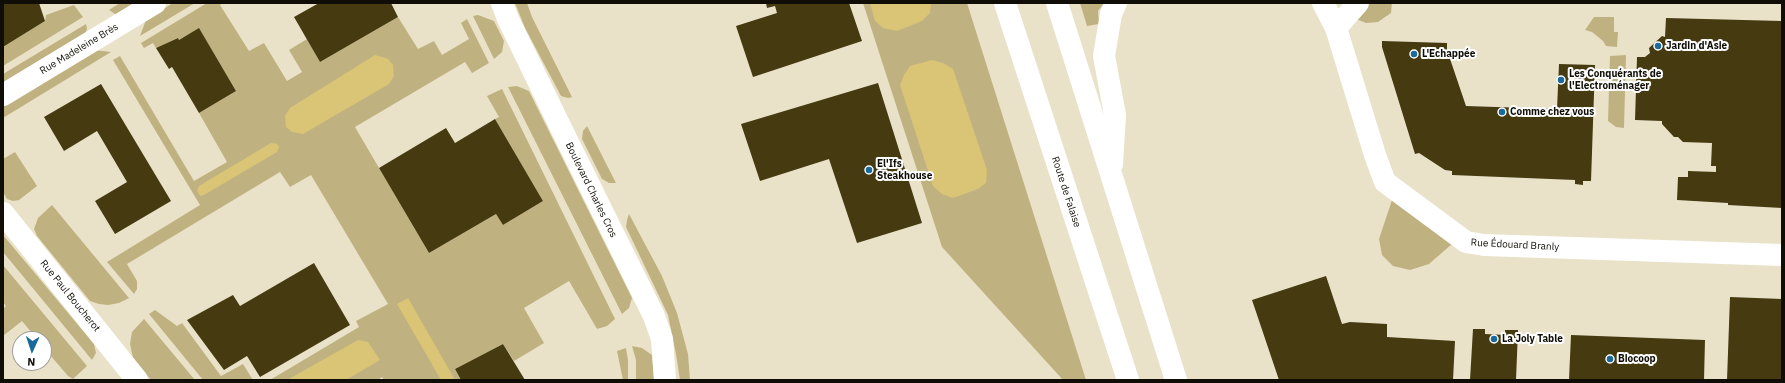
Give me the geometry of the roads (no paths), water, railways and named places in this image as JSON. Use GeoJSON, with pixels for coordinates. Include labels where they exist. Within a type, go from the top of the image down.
{"type":"FeatureCollection","features":[{"type":"Feature","properties":{"kind":"main road","name":"Rue Madeleine Brès"},"geometry":{"type":"LineString","coordinates":[[3,95],[155,3]]}},
{"type":"Feature","properties":{"kind":"main road","name":"Boulevard Charles Cros"},"geometry":{"type":"LineString","coordinates":[[502,3],[508,19],[654,316],[662,339],[665,380]]}},
{"type":"Feature","properties":{"kind":"main road","name":"Route de Falaise"},"geometry":{"type":"LineString","coordinates":[[1005,3],[1128,380]]}},
{"type":"Feature","properties":{"kind":"main road"},"geometry":{"type":"LineString","coordinates":[[1057,3],[1176,380]]}},
{"type":"Feature","properties":{"kind":"main road"},"geometry":{"type":"LineString","coordinates":[[1112,180],[1115,115],[1104,56],[1111,14],[1116,3]]}},
{"type":"Feature","properties":{"kind":"main road","name":"Rue Édouard Branly"},"geometry":{"type":"LineString","coordinates":[[1323,3],[1336,28],[1375,155],[1385,182],[1466,242],[1484,245],[1782,255]]}},
{"type":"Feature","properties":{"kind":"main road"},"geometry":{"type":"LineString","coordinates":[[1336,28],[1358,3]]}},
{"type":"Feature","properties":{"kind":"main road","name":"Rue Paul Boucherot"},"geometry":{"type":"LineString","coordinates":[[3,213],[137,380]]}},
{"type":"Feature","properties":{"kind":"place","name":"Jardin d'Asie"},"geometry":{"type":"Point","coordinates":[1658,46]}},
{"type":"Feature","properties":{"kind":"place","name":"L'Echappée"},"geometry":{"type":"Point","coordinates":[1414,54]}},
{"type":"Feature","properties":{"kind":"place","name":"Les Conquérants de l'Electroménager"},"geometry":{"type":"Point","coordinates":[1561,80]}},
{"type":"Feature","properties":{"kind":"place","name":"Comme chez vous"},"geometry":{"type":"Point","coordinates":[1502,112]}},
{"type":"Feature","properties":{"kind":"place","name":"El'Ifs Steakhouse"},"geometry":{"type":"Point","coordinates":[869,170]}},
{"type":"Feature","properties":{"kind":"place","name":"La Joly Table"},"geometry":{"type":"Point","coordinates":[1494,339]}},
{"type":"Feature","properties":{"kind":"place","name":"Biocoop"},"geometry":{"type":"Point","coordinates":[1610,359]}}]}
